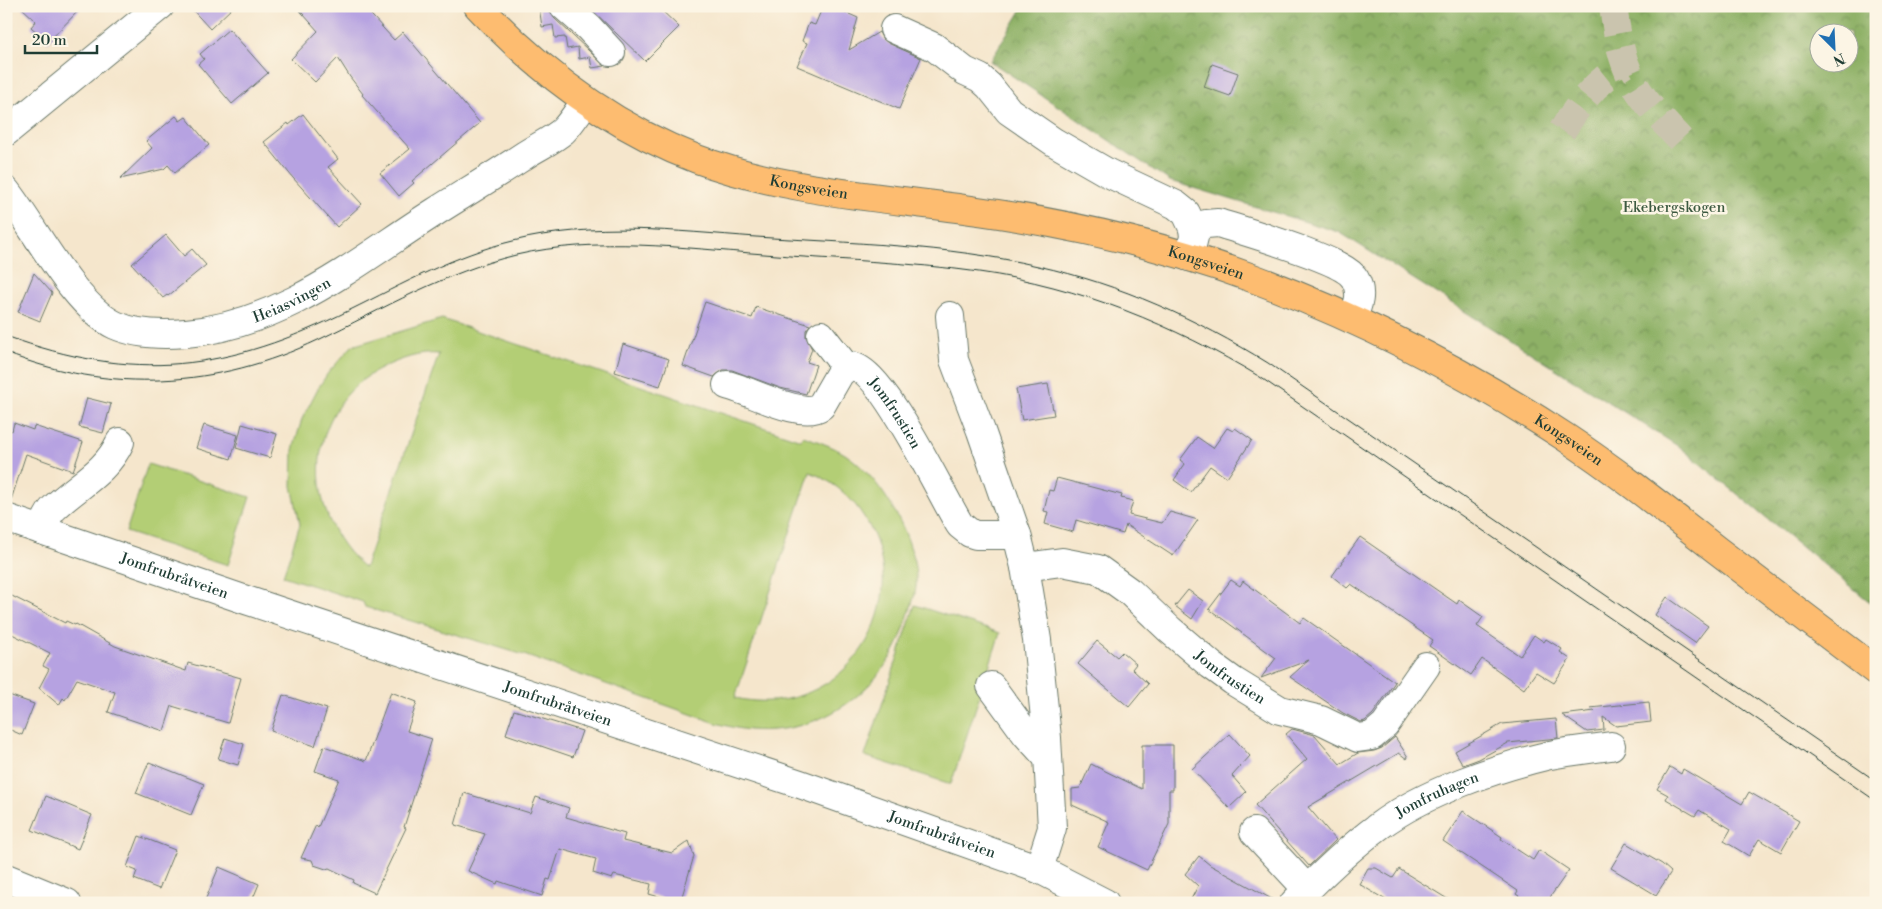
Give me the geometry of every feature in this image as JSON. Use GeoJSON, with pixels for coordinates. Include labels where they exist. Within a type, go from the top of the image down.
{"type":"FeatureCollection","features":[{"type":"Feature","properties":{"kind":"main road","name":"Kongsveien"},"geometry":{"type":"LineString","coordinates":[[478,6],[539,65],[586,101],[622,124],[672,149],[727,169],[755,177],[815,188],[982,211],[1112,237],[1189,257],[1253,279],[1352,319],[1446,365],[1508,401],[1569,440],[1659,505],[1876,671]]}},
{"type":"Feature","properties":{"kind":"street"},"geometry":{"type":"LineString","coordinates":[[6,132],[160,6]]}},
{"type":"Feature","properties":{"kind":"street"},"geometry":{"type":"LineString","coordinates":[[564,6],[589,28],[611,52]]}},
{"type":"Feature","properties":{"kind":"street"},"geometry":{"type":"LineString","coordinates":[[894,29],[934,47],[965,71],[980,78],[1010,111],[1054,142],[1108,173],[1176,205],[1186,213],[1193,228],[1194,237],[1189,257]]}},
{"type":"Feature","properties":{"kind":"street","name":"Heiasvingen"},"geometry":{"type":"LineString","coordinates":[[6,191],[22,211],[79,296],[98,314],[115,325],[137,332],[161,334],[207,331],[241,323],[268,313],[315,290],[550,140],[567,127],[586,101]]}},
{"type":"Feature","properties":{"kind":"street"},"geometry":{"type":"LineString","coordinates":[[1193,228],[1218,223],[1314,256],[1345,269],[1352,274],[1359,288],[1360,298],[1352,319]]}},
{"type":"Feature","properties":{"kind":"street"},"geometry":{"type":"LineString","coordinates":[[950,316],[954,360],[988,448],[1017,535],[1025,567],[1037,640],[1048,758],[1052,828],[1039,869]]}},
{"type":"Feature","properties":{"kind":"street"},"geometry":{"type":"LineString","coordinates":[[727,385],[782,404],[816,410],[821,406],[833,384],[846,367],[821,335]]}},
{"type":"Feature","properties":{"kind":"street","name":"Jomfrustien"},"geometry":{"type":"LineString","coordinates":[[846,367],[853,365],[862,370],[887,398],[901,418],[960,524],[970,533],[976,535],[1017,535]]}},
{"type":"Feature","properties":{"kind":"street"},"geometry":{"type":"LineString","coordinates":[[42,530],[52,510],[100,471],[113,456],[120,442]]}},
{"type":"Feature","properties":{"kind":"street","name":"Jomfrubråtveien"},"geometry":{"type":"LineString","coordinates":[[7,519],[800,784],[1039,869],[1092,900]]}},
{"type":"Feature","properties":{"kind":"street","name":"Jomfrustien"},"geometry":{"type":"LineString","coordinates":[[1025,567],[1062,562],[1098,569],[1130,592],[1177,636],[1233,681],[1280,710],[1322,720],[1358,738],[1372,736],[1386,725],[1426,666]]}},
{"type":"Feature","properties":{"kind":"street"},"geometry":{"type":"LineString","coordinates":[[990,686],[1026,734],[1048,758]]}},
{"type":"Feature","properties":{"kind":"street","name":"Jomfruhagen"},"geometry":{"type":"LineString","coordinates":[[1300,896],[1380,825],[1440,791],[1504,767],[1552,755],[1611,746]]}},
{"type":"Feature","properties":{"kind":"street"},"geometry":{"type":"LineString","coordinates":[[1254,832],[1300,896]]}},
{"type":"Feature","properties":{"kind":"street"},"geometry":{"type":"LineString","coordinates":[[6,878],[67,903]]}},
{"type":"Feature","properties":{"kind":"green space","name":"Ekebergskogen"},"geometry":{"type":"Polygon","coordinates":[[[1024,6],[1876,6],[1876,607],[1681,448],[1339,232],[1170,181],[990,61],[1024,6]]]}},
{"type":"Feature","properties":{"kind":"green space"},"geometry":{"type":"Polygon","coordinates":[[[442,319],[801,440],[803,436],[840,451],[859,465],[885,495],[905,531],[915,569],[916,587],[914,599],[898,644],[885,666],[868,686],[848,703],[826,716],[802,725],[777,730],[746,730],[716,723],[524,655],[365,607],[363,602],[283,576],[300,524],[292,486],[293,450],[302,419],[328,373],[352,346],[442,319]],[[439,354],[418,355],[397,361],[358,384],[338,407],[325,433],[320,461],[321,490],[329,519],[344,545],[365,568],[365,567],[439,354]],[[810,472],[735,698],[774,701],[810,692],[840,674],[863,648],[878,616],[883,582],[878,546],[860,511],[850,499],[831,483],[810,472]]]}},
{"type":"Feature","properties":{"kind":"green space"},"geometry":{"type":"Polygon","coordinates":[[[148,464],[250,497],[228,565],[126,532],[148,464]]]}},
{"type":"Feature","properties":{"kind":"green space"},"geometry":{"type":"Polygon","coordinates":[[[915,605],[1000,633],[951,784],[865,756],[915,605]]]}},
{"type":"Feature","properties":{"kind":"building"},"geometry":{"type":"Polygon","coordinates":[[[20,6],[83,6],[48,42],[31,27],[36,21],[20,6]]]}},
{"type":"Feature","properties":{"kind":"building"},"geometry":{"type":"Polygon","coordinates":[[[189,6],[234,6],[210,29],[189,6]]]}},
{"type":"Feature","properties":{"kind":"building"},"geometry":{"type":"Polygon","coordinates":[[[296,6],[363,6],[394,40],[403,32],[480,123],[412,181],[414,183],[399,196],[380,173],[410,149],[362,95],[338,58],[315,82],[291,59],[318,31],[296,6]]]}},
{"type":"Feature","properties":{"kind":"building"},"geometry":{"type":"Polygon","coordinates":[[[539,6],[549,6],[549,11],[554,18],[605,66],[592,68],[590,57],[579,59],[578,47],[567,49],[565,37],[555,38],[553,25],[542,27],[539,6]]]}},
{"type":"Feature","properties":{"kind":"building"},"geometry":{"type":"Polygon","coordinates":[[[588,6],[657,6],[679,27],[645,61],[588,6]]]}},
{"type":"Feature","properties":{"kind":"building"},"geometry":{"type":"Polygon","coordinates":[[[823,6],[831,6],[858,18],[849,50],[879,32],[888,43],[921,58],[899,109],[797,66],[807,43],[802,41],[809,23],[815,25],[823,6]]]}},
{"type":"Feature","properties":{"kind":"building"},"geometry":{"type":"Polygon","coordinates":[[[229,29],[268,73],[232,104],[198,64],[204,59],[200,54],[229,29]]]}},
{"type":"Feature","properties":{"kind":"building"},"geometry":{"type":"Polygon","coordinates":[[[1212,64],[1238,73],[1230,96],[1204,87],[1212,64]]]}},
{"type":"Feature","properties":{"kind":"building"},"geometry":{"type":"Polygon","coordinates":[[[303,114],[338,159],[328,167],[362,204],[337,227],[264,142],[303,114]]]}},
{"type":"Feature","properties":{"kind":"building"},"geometry":{"type":"Polygon","coordinates":[[[176,116],[180,121],[186,117],[209,145],[175,173],[168,165],[164,169],[120,179],[152,148],[146,141],[176,116]]]}},
{"type":"Feature","properties":{"kind":"building"},"geometry":{"type":"Polygon","coordinates":[[[166,235],[184,256],[192,249],[206,265],[163,298],[132,264],[166,235]]]}},
{"type":"Feature","properties":{"kind":"building"},"geometry":{"type":"Polygon","coordinates":[[[34,273],[52,293],[40,321],[18,312],[34,273]]]}},
{"type":"Feature","properties":{"kind":"building"},"geometry":{"type":"Polygon","coordinates":[[[705,302],[752,318],[756,307],[810,325],[806,330],[806,337],[812,349],[807,362],[816,365],[806,394],[780,388],[732,370],[723,370],[714,377],[683,366],[705,302]]]}},
{"type":"Feature","properties":{"kind":"building"},"geometry":{"type":"Polygon","coordinates":[[[623,344],[669,359],[660,386],[615,372],[623,344]]]}},
{"type":"Feature","properties":{"kind":"building"},"geometry":{"type":"Polygon","coordinates":[[[1048,384],[1054,415],[1022,420],[1016,389],[1048,384]]]}},
{"type":"Feature","properties":{"kind":"building"},"geometry":{"type":"Polygon","coordinates":[[[87,398],[111,404],[103,433],[79,427],[87,398]]]}},
{"type":"Feature","properties":{"kind":"building"},"geometry":{"type":"Polygon","coordinates":[[[14,423],[33,430],[34,426],[83,442],[73,471],[26,454],[10,503],[6,502],[6,429],[12,431],[14,423]]]}},
{"type":"Feature","properties":{"kind":"building"},"geometry":{"type":"Polygon","coordinates":[[[242,424],[277,434],[270,458],[236,448],[242,424]]]}},
{"type":"Feature","properties":{"kind":"building"},"geometry":{"type":"Polygon","coordinates":[[[204,425],[238,435],[231,459],[196,448],[204,425]]]}},
{"type":"Feature","properties":{"kind":"building"},"geometry":{"type":"Polygon","coordinates":[[[1227,428],[1233,431],[1235,428],[1252,440],[1227,478],[1210,466],[1191,492],[1174,480],[1185,464],[1180,460],[1197,437],[1213,448],[1227,428]]]}},
{"type":"Feature","properties":{"kind":"building"},"geometry":{"type":"Polygon","coordinates":[[[1057,478],[1122,495],[1121,498],[1133,501],[1129,515],[1162,523],[1170,512],[1198,520],[1173,556],[1126,525],[1123,534],[1076,520],[1073,532],[1045,524],[1048,512],[1044,511],[1049,490],[1053,491],[1057,478]]]}},
{"type":"Feature","properties":{"kind":"building"},"geometry":{"type":"Polygon","coordinates":[[[1360,537],[1457,604],[1459,600],[1483,617],[1477,626],[1520,656],[1534,635],[1544,642],[1546,639],[1562,649],[1560,652],[1570,659],[1554,683],[1536,672],[1524,689],[1482,659],[1471,675],[1429,646],[1433,640],[1351,584],[1347,588],[1332,576],[1360,537]]]}},
{"type":"Feature","properties":{"kind":"building"},"geometry":{"type":"Polygon","coordinates":[[[1231,580],[1240,586],[1243,581],[1300,623],[1304,618],[1395,682],[1373,714],[1361,722],[1343,713],[1290,677],[1309,660],[1261,678],[1276,658],[1209,609],[1231,580]]]}},
{"type":"Feature","properties":{"kind":"building"},"geometry":{"type":"Polygon","coordinates":[[[1188,590],[1203,601],[1192,619],[1175,606],[1188,590]]]}},
{"type":"Feature","properties":{"kind":"building"},"geometry":{"type":"Polygon","coordinates":[[[6,593],[65,623],[66,621],[76,624],[115,646],[186,671],[188,663],[241,678],[228,723],[172,706],[164,731],[108,712],[115,692],[77,679],[65,700],[63,698],[59,705],[39,688],[49,669],[43,666],[50,653],[6,631],[6,593]]]}},
{"type":"Feature","properties":{"kind":"building"},"geometry":{"type":"Polygon","coordinates":[[[1667,597],[1708,626],[1695,643],[1655,615],[1667,597]]]}},
{"type":"Feature","properties":{"kind":"building"},"geometry":{"type":"Polygon","coordinates":[[[1097,641],[1117,657],[1122,652],[1136,664],[1132,669],[1148,684],[1129,707],[1078,664],[1097,641]]]}},
{"type":"Feature","properties":{"kind":"building"},"geometry":{"type":"Polygon","coordinates":[[[391,692],[417,702],[407,731],[432,739],[404,827],[406,828],[375,893],[353,883],[354,880],[329,868],[326,869],[314,865],[312,860],[301,858],[316,825],[318,827],[339,779],[315,771],[324,746],[366,761],[391,692]]]}},
{"type":"Feature","properties":{"kind":"building"},"geometry":{"type":"Polygon","coordinates":[[[6,694],[34,704],[22,735],[6,728],[6,694]]]}},
{"type":"Feature","properties":{"kind":"building"},"geometry":{"type":"Polygon","coordinates":[[[283,695],[327,709],[315,746],[271,731],[283,695]]]}},
{"type":"Feature","properties":{"kind":"building"},"geometry":{"type":"Polygon","coordinates":[[[1649,702],[1651,722],[1616,726],[1603,717],[1604,730],[1587,732],[1562,715],[1595,711],[1590,708],[1649,702]]]}},
{"type":"Feature","properties":{"kind":"building"},"geometry":{"type":"Polygon","coordinates":[[[514,710],[582,731],[573,757],[506,734],[514,710]]]}},
{"type":"Feature","properties":{"kind":"building"},"geometry":{"type":"Polygon","coordinates":[[[1556,719],[1558,738],[1508,743],[1479,759],[1463,765],[1455,751],[1502,724],[1556,719]]]}},
{"type":"Feature","properties":{"kind":"building"},"geometry":{"type":"Polygon","coordinates":[[[1292,729],[1315,735],[1340,764],[1358,753],[1382,748],[1395,737],[1408,757],[1407,759],[1399,753],[1308,807],[1336,840],[1309,866],[1255,805],[1307,759],[1286,734],[1292,729]]]}},
{"type":"Feature","properties":{"kind":"building"},"geometry":{"type":"Polygon","coordinates":[[[1230,734],[1250,756],[1232,776],[1246,792],[1229,808],[1192,769],[1230,734]]]}},
{"type":"Feature","properties":{"kind":"building"},"geometry":{"type":"Polygon","coordinates":[[[225,738],[244,744],[238,765],[218,759],[225,738]]]}},
{"type":"Feature","properties":{"kind":"building"},"geometry":{"type":"Polygon","coordinates":[[[1142,745],[1173,745],[1173,790],[1169,790],[1169,824],[1147,870],[1098,847],[1109,822],[1072,805],[1072,789],[1080,788],[1091,764],[1142,789],[1142,745]]]}},
{"type":"Feature","properties":{"kind":"building"},"geometry":{"type":"Polygon","coordinates":[[[149,762],[204,784],[191,815],[136,793],[149,762]]]}},
{"type":"Feature","properties":{"kind":"building"},"geometry":{"type":"Polygon","coordinates":[[[1670,767],[1681,774],[1683,769],[1742,804],[1749,792],[1799,821],[1781,852],[1759,839],[1749,856],[1724,841],[1731,829],[1699,810],[1695,816],[1666,799],[1668,795],[1657,789],[1670,767]]]}},
{"type":"Feature","properties":{"kind":"building"},"geometry":{"type":"Polygon","coordinates":[[[464,793],[530,813],[536,797],[569,808],[566,817],[625,834],[623,841],[672,853],[689,841],[694,856],[680,903],[649,894],[651,884],[614,875],[612,879],[593,873],[596,859],[560,849],[550,880],[547,879],[542,896],[498,881],[497,884],[468,871],[485,834],[455,825],[464,793]]]}},
{"type":"Feature","properties":{"kind":"building"},"geometry":{"type":"Polygon","coordinates":[[[46,796],[92,815],[78,849],[32,830],[46,796]]]}},
{"type":"Feature","properties":{"kind":"building"},"geometry":{"type":"Polygon","coordinates":[[[1463,811],[1533,860],[1539,850],[1569,870],[1546,903],[1529,903],[1516,894],[1518,891],[1443,841],[1463,811]]]}},
{"type":"Feature","properties":{"kind":"building"},"geometry":{"type":"Polygon","coordinates":[[[139,836],[175,850],[159,889],[134,879],[137,871],[127,867],[139,836]]]}},
{"type":"Feature","properties":{"kind":"building"},"geometry":{"type":"Polygon","coordinates":[[[1626,843],[1662,864],[1671,872],[1656,895],[1611,868],[1626,843]]]}},
{"type":"Feature","properties":{"kind":"building"},"geometry":{"type":"Polygon","coordinates":[[[1199,856],[1210,865],[1279,903],[1189,903],[1198,886],[1185,874],[1199,856]]]}},
{"type":"Feature","properties":{"kind":"building"},"geometry":{"type":"Polygon","coordinates":[[[219,867],[259,884],[251,903],[204,903],[219,867]]]}},
{"type":"Feature","properties":{"kind":"building"},"geometry":{"type":"Polygon","coordinates":[[[1368,868],[1376,868],[1393,878],[1399,869],[1454,903],[1391,903],[1359,884],[1368,868]]]}},
{"type":"Feature","properties":{"kind":"tunnel"},"geometry":{"type":"LineString","coordinates":[[1613,6],[1620,47],[1630,76],[1646,101],[1685,145]]}},
{"type":"Feature","properties":{"kind":"tunnel"},"geometry":{"type":"LineString","coordinates":[[1562,131],[1589,93],[1625,64]]}},
{"type":"Feature","properties":{"kind":"tram line"},"geometry":{"type":"LineString","coordinates":[[6,336],[53,351],[97,360],[139,365],[181,364],[222,357],[263,346],[305,331],[429,271],[470,254],[513,241],[574,231],[604,229],[664,230],[862,243],[968,253],[1038,266],[1099,283],[1157,305],[1214,332],[1268,363],[1876,781]]}},
{"type":"Feature","properties":{"kind":"tram line"},"geometry":{"type":"LineString","coordinates":[[6,353],[45,366],[84,375],[124,380],[163,380],[202,376],[241,368],[280,356],[318,340],[439,281],[490,262],[547,249],[578,246],[640,245],[899,263],[1016,278],[1053,287],[1125,310],[1194,341],[1260,377],[1876,801]]}}]}
